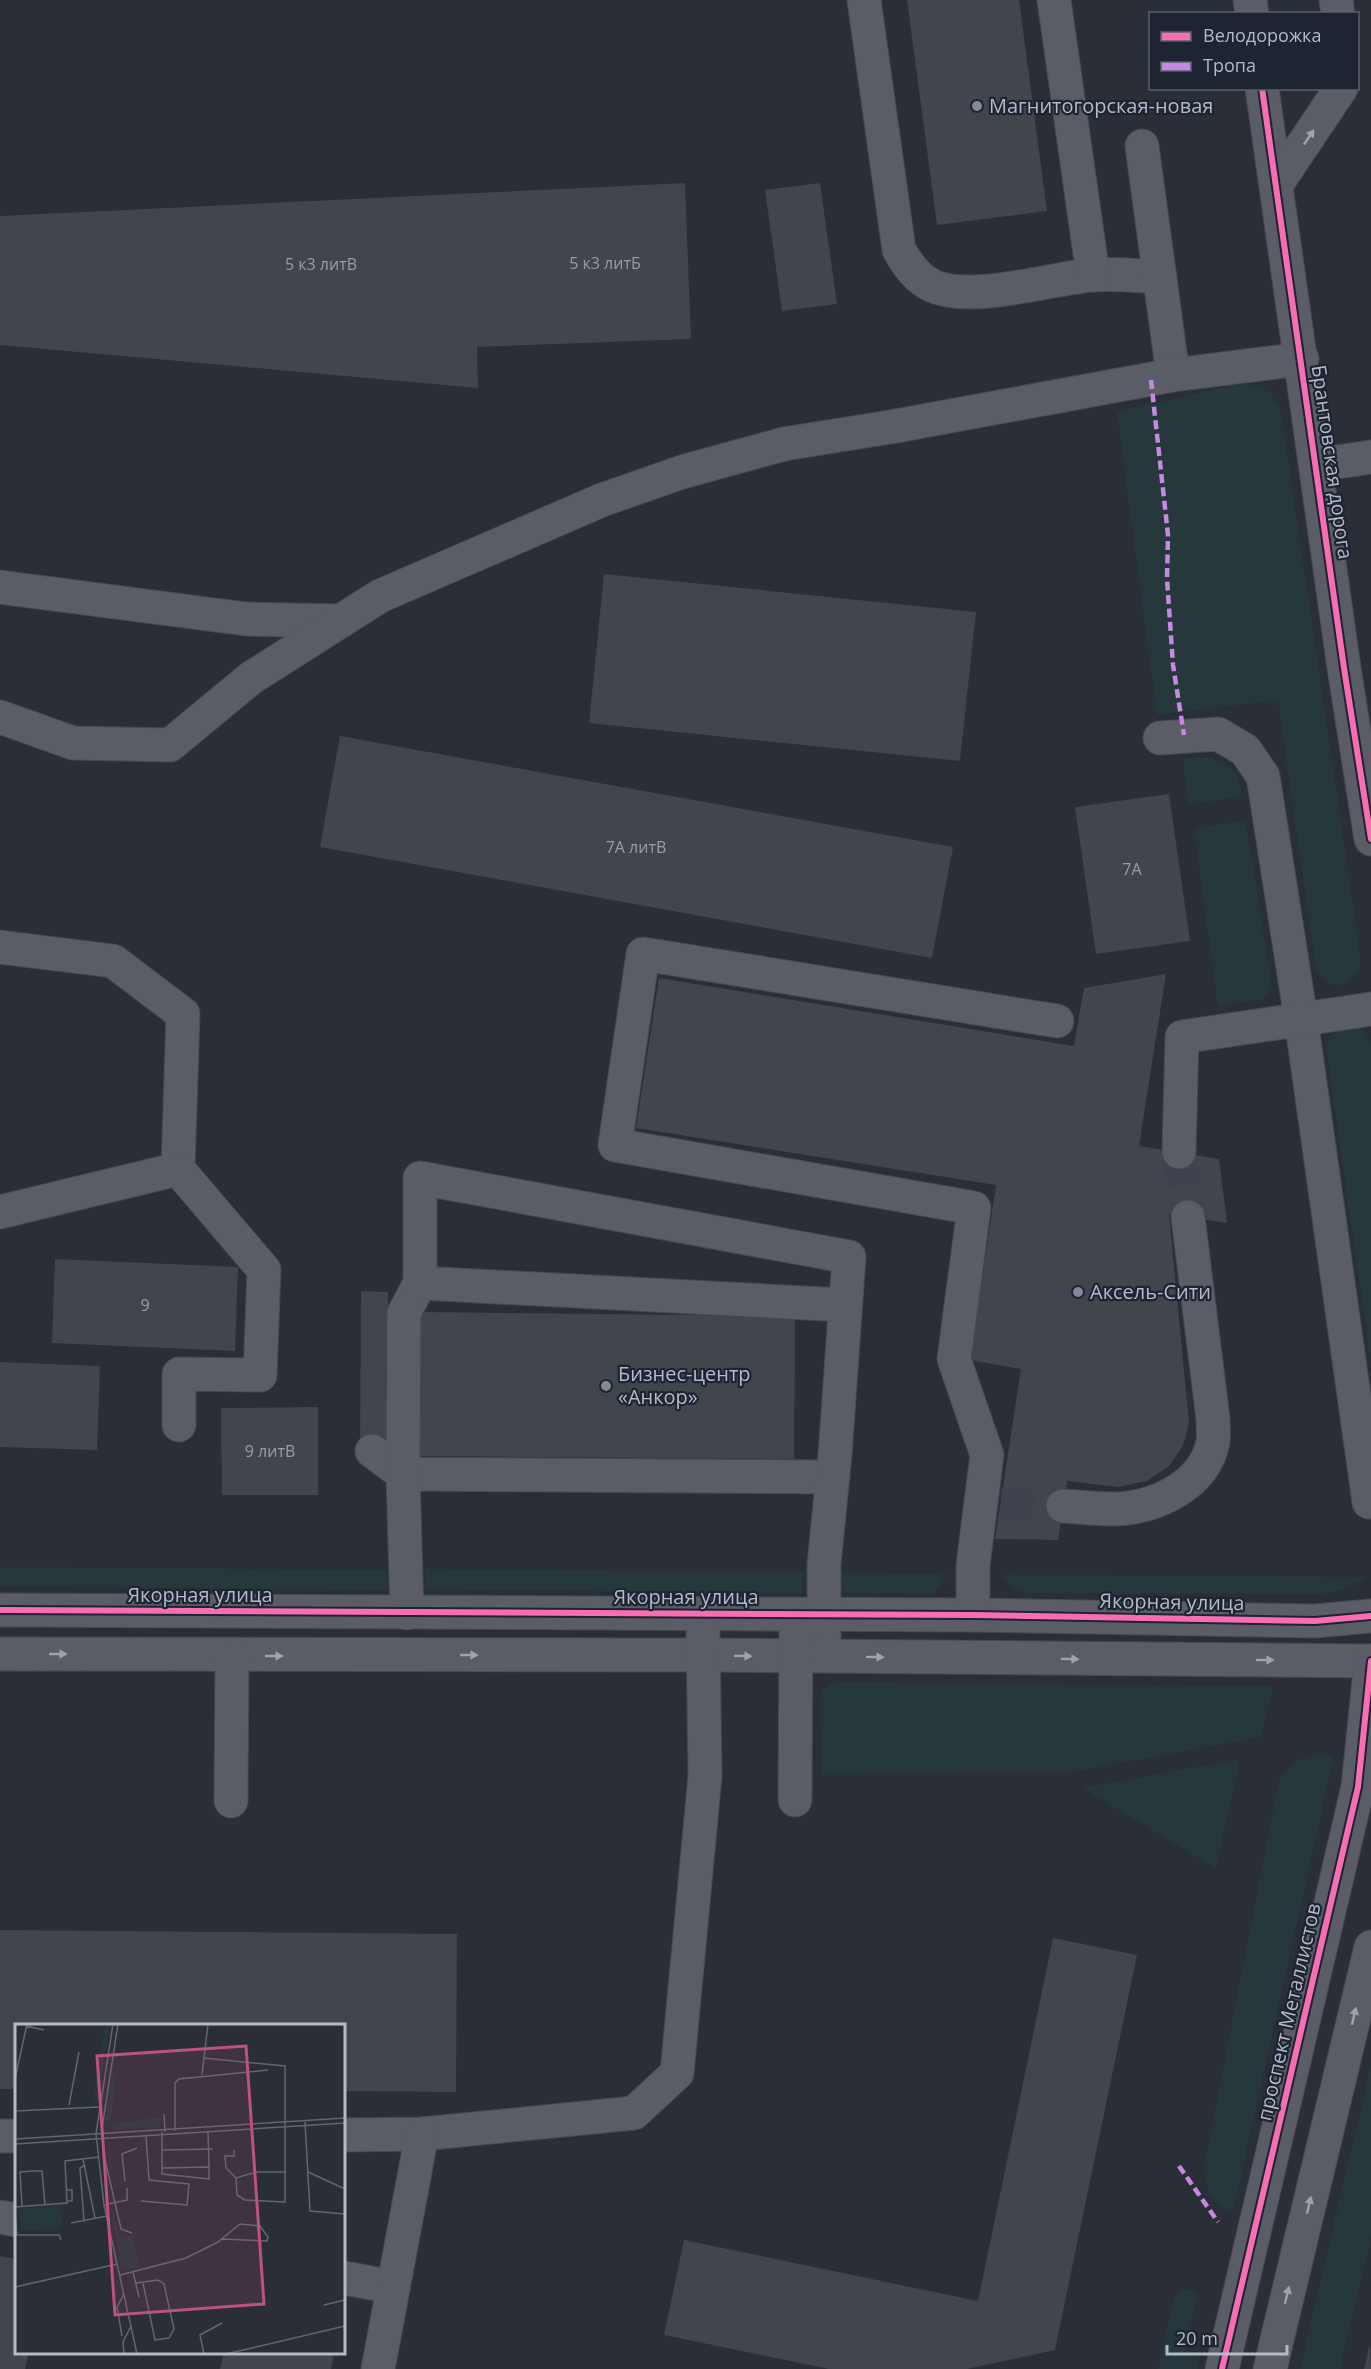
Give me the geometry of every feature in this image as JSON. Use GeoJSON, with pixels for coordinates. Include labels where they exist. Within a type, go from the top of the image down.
{"type":"FeatureCollection","features":[{"type":"Feature","properties":{"kind":"street"},"geometry":{"type":"LineString","coordinates":[[864,0],[899,250],[912,271],[932,286],[959,291],[992,290],[1093,274],[1160,277]]}},
{"type":"Feature","properties":{"kind":"street"},"geometry":{"type":"LineString","coordinates":[[1054,0],[1093,274]]}},
{"type":"Feature","properties":{"kind":"street","name":"Брантовская дорога"},"geometry":{"type":"LineString","coordinates":[[1262,90],[1316,465],[1358,667],[1371,839]]}},
{"type":"Feature","properties":{"kind":"street"},"geometry":{"type":"LineString","coordinates":[[1276,185],[1340,90]]}},
{"type":"Feature","properties":{"kind":"street"},"geometry":{"type":"LineString","coordinates":[[1142,146],[1173,375]]}},
{"type":"Feature","properties":{"kind":"street"},"geometry":{"type":"LineString","coordinates":[[0,717],[73,743],[170,745],[251,678],[390,592],[602,500],[682,472],[784,444],[896,426],[1173,375],[1302,359]]}},
{"type":"Feature","properties":{"kind":"street"},"geometry":{"type":"LineString","coordinates":[[1316,465],[1371,457]]}},
{"type":"Feature","properties":{"kind":"street"},"geometry":{"type":"LineString","coordinates":[[0,587],[246,619],[341,621]]}},
{"type":"Feature","properties":{"kind":"street"},"geometry":{"type":"LineString","coordinates":[[1160,738],[1218,734],[1245,750],[1263,776],[1301,1019],[1369,1502]]}},
{"type":"Feature","properties":{"kind":"street"},"geometry":{"type":"LineString","coordinates":[[0,947],[113,960],[183,1014],[178,1169],[264,1270],[260,1375],[179,1374],[179,1425]]}},
{"type":"Feature","properties":{"kind":"street"},"geometry":{"type":"LineString","coordinates":[[974,1615],[973,1565],[991,1504],[987,1455],[954,1359],[974,1208],[615,1145],[643,954],[1057,1021]]}},
{"type":"Feature","properties":{"kind":"street"},"geometry":{"type":"LineString","coordinates":[[1179,1152],[1182,1037],[1371,1009]]}},
{"type":"Feature","properties":{"kind":"street"},"geometry":{"type":"LineString","coordinates":[[0,1212],[178,1169]]}},
{"type":"Feature","properties":{"kind":"street"},"geometry":{"type":"LineString","coordinates":[[407,1613],[402,1474],[404,1312],[420,1283],[420,1178],[849,1257],[833,1477],[824,1564],[810,1614],[810,1656],[795,1800]]}},
{"type":"Feature","properties":{"kind":"street"},"geometry":{"type":"LineString","coordinates":[[1063,1506],[1115,1509],[1143,1504],[1170,1495],[1191,1482],[1204,1466],[1213,1442],[1213,1419],[1188,1217]]}},
{"type":"Feature","properties":{"kind":"street"},"geometry":{"type":"LineString","coordinates":[[420,1283],[845,1305]]}},
{"type":"Feature","properties":{"kind":"street"},"geometry":{"type":"LineString","coordinates":[[372,1451],[402,1474],[833,1477]]}},
{"type":"Feature","properties":{"kind":"street","name":"Якорная улица"},"geometry":{"type":"LineString","coordinates":[[0,1610],[974,1615],[1315,1621],[1371,1616]]}},
{"type":"Feature","properties":{"kind":"street"},"geometry":{"type":"LineString","coordinates":[[345,2135],[422,2134],[634,2113],[677,2073],[705,1776],[703,1614]]}},
{"type":"Feature","properties":{"kind":"street"},"geometry":{"type":"LineString","coordinates":[[0,1654],[702,1655],[1371,1661]]}},
{"type":"Feature","properties":{"kind":"street"},"geometry":{"type":"LineString","coordinates":[[231,1801],[232,1656]]}},
{"type":"Feature","properties":{"kind":"street","name":"проспект Металлистов"},"geometry":{"type":"LineString","coordinates":[[1222,2369],[1358,1787],[1371,1661]]}},
{"type":"Feature","properties":{"kind":"street"},"geometry":{"type":"LineString","coordinates":[[1270,2369],[1371,1947]]}},
{"type":"Feature","properties":{"kind":"street"},"geometry":{"type":"LineString","coordinates":[[378,2369],[422,2134]]}},
{"type":"Feature","properties":{"kind":"street"},"geometry":{"type":"LineString","coordinates":[[0,2217],[15,2220]]}},
{"type":"Feature","properties":{"kind":"street"},"geometry":{"type":"LineString","coordinates":[[345,2278],[393,2287]]}},
{"type":"Feature","properties":{"kind":"shaded area"},"geometry":{"type":"Polygon","coordinates":[[[1248,384],[1261,387],[1269,392],[1281,411],[1361,961],[1353,977],[1341,985],[1328,983],[1316,970],[1278,700],[1157,715],[1117,412],[1232,385],[1248,384]]]}},
{"type":"Feature","properties":{"kind":"shaded area"},"geometry":{"type":"Polygon","coordinates":[[[1207,757],[1222,762],[1232,769],[1238,780],[1242,796],[1189,805],[1183,759],[1207,757]]]}},
{"type":"Feature","properties":{"kind":"shaded area"},"geometry":{"type":"Polygon","coordinates":[[[1246,821],[1272,988],[1264,999],[1218,1006],[1194,828],[1246,821]]]}},
{"type":"Feature","properties":{"kind":"shaded area"},"geometry":{"type":"Polygon","coordinates":[[[1357,1026],[1365,1032],[1371,1043],[1371,1364],[1326,1047],[1337,1030],[1357,1026]]]}},
{"type":"Feature","properties":{"kind":"shaded area"},"geometry":{"type":"Polygon","coordinates":[[[0,1567],[387,1570],[387,1590],[0,1586],[0,1567]]]}},
{"type":"Feature","properties":{"kind":"shaded area"},"geometry":{"type":"Polygon","coordinates":[[[425,1569],[803,1572],[803,1593],[425,1589],[425,1569]]]}},
{"type":"Feature","properties":{"kind":"shaded area"},"geometry":{"type":"Polygon","coordinates":[[[841,1572],[948,1575],[932,1594],[845,1592],[841,1572]]]}},
{"type":"Feature","properties":{"kind":"shaded area"},"geometry":{"type":"Polygon","coordinates":[[[1000,1575],[1368,1577],[1345,1588],[1319,1594],[1023,1593],[1000,1575]]]}},
{"type":"Feature","properties":{"kind":"shaded area"},"geometry":{"type":"Polygon","coordinates":[[[836,1682],[1273,1686],[1261,1737],[1072,1772],[822,1773],[820,1700],[825,1688],[836,1682]]]}},
{"type":"Feature","properties":{"kind":"shaded area"},"geometry":{"type":"Polygon","coordinates":[[[1334,1755],[1233,2212],[1219,2205],[1211,2195],[1204,2168],[1279,1780],[1291,1766],[1302,1759],[1334,1755]]]}},
{"type":"Feature","properties":{"kind":"shaded area"},"geometry":{"type":"Polygon","coordinates":[[[1240,1759],[1216,1868],[1082,1788],[1240,1759]]]}},
{"type":"Feature","properties":{"kind":"shaded area"},"geometry":{"type":"Polygon","coordinates":[[[1371,2066],[1371,2236],[1340,2369],[1300,2369],[1371,2066]]]}},
{"type":"Feature","properties":{"kind":"shaded area"},"geometry":{"type":"Polygon","coordinates":[[[1184,2289],[1198,2291],[1186,2349],[1200,2356],[1197,2369],[1158,2369],[1173,2301],[1178,2292],[1184,2289]]]}},
{"type":"Feature","properties":{"kind":"building","name":"Магнитогорская-новая"},"geometry":{"type":"Polygon","coordinates":[[[907,0],[1019,0],[1047,211],[937,225],[907,0]]]}},
{"type":"Feature","properties":{"kind":"building"},"geometry":{"type":"Polygon","coordinates":[[[685,183],[691,339],[477,347],[478,388],[0,345],[0,216],[685,183]]]}},
{"type":"Feature","properties":{"kind":"building"},"geometry":{"type":"Polygon","coordinates":[[[820,183],[837,304],[782,311],[765,190],[820,183]]]}},
{"type":"Feature","properties":{"kind":"building"},"geometry":{"type":"Polygon","coordinates":[[[604,574],[976,612],[960,761],[589,723],[604,574]]]}},
{"type":"Feature","properties":{"kind":"building"},"geometry":{"type":"Polygon","coordinates":[[[340,736],[953,847],[932,958],[320,847],[340,736]]]}},
{"type":"Feature","properties":{"kind":"building"},"geometry":{"type":"Polygon","coordinates":[[[1169,794],[1190,941],[1096,954],[1075,807],[1169,794]]]}},
{"type":"Feature","properties":{"kind":"building","name":"Аксель-Сити"},"geometry":{"type":"Polygon","coordinates":[[[1166,974],[1139,1146],[1219,1159],[1227,1223],[1169,1214],[1189,1423],[1183,1446],[1169,1466],[1147,1481],[1119,1487],[1067,1481],[1058,1540],[995,1539],[1021,1369],[970,1360],[996,1185],[636,1128],[659,978],[1074,1046],[1084,988],[1166,974]]]}},
{"type":"Feature","properties":{"kind":"building"},"geometry":{"type":"Polygon","coordinates":[[[55,1259],[238,1267],[235,1351],[52,1343],[55,1259]]]}},
{"type":"Feature","properties":{"kind":"building"},"geometry":{"type":"Polygon","coordinates":[[[361,1291],[388,1292],[387,1452],[360,1451],[361,1291]]]}},
{"type":"Feature","properties":{"kind":"building","name":"Бизнес-центр «Анкор»"},"geometry":{"type":"Polygon","coordinates":[[[419,1312],[795,1316],[794,1459],[417,1456],[419,1312]]]}},
{"type":"Feature","properties":{"kind":"building"},"geometry":{"type":"Polygon","coordinates":[[[0,1362],[100,1366],[97,1450],[0,1447],[0,1362]]]}},
{"type":"Feature","properties":{"kind":"building"},"geometry":{"type":"Polygon","coordinates":[[[318,1407],[318,1495],[222,1495],[221,1408],[318,1407]]]}},
{"type":"Feature","properties":{"kind":"building"},"geometry":{"type":"Polygon","coordinates":[[[0,1930],[457,1934],[456,2092],[345,2091],[345,2024],[15,2024],[15,2089],[0,2089],[0,1930]]]}},
{"type":"Feature","properties":{"kind":"building"},"geometry":{"type":"Polygon","coordinates":[[[1053,1938],[1137,1955],[1055,2350],[967,2369],[829,2369],[664,2335],[684,2240],[978,2301],[1053,1938]]]}},
{"type":"Feature","properties":{"kind":"building"},"geometry":{"type":"Polygon","coordinates":[[[0,2256],[15,2259],[15,2354],[29,2354],[25,2369],[0,2369],[0,2256]]]}},
{"type":"Feature","properties":{"kind":"building"},"geometry":{"type":"Polygon","coordinates":[[[1370,2343],[1371,2369],[1364,2369],[1370,2343]]]}},
{"type":"Feature","properties":{"kind":"building"},"geometry":{"type":"Polygon","coordinates":[[[224,2354],[334,2354],[331,2369],[220,2369],[224,2354]]]}},
{"type":"Feature","properties":{"kind":"tunnel"},"geometry":{"type":"LineString","coordinates":[[1179,1152],[1188,1217]]}},
{"type":"Feature","properties":{"kind":"tunnel"},"geometry":{"type":"LineString","coordinates":[[1001,1505],[1063,1506]]}},
{"type":"Feature","properties":{"kind":"marked path"},"geometry":{"type":"LineString","coordinates":[[1151,380],[1168,535],[1167,579],[1173,665],[1184,735]]}},
{"type":"Feature","properties":{"kind":"marked path"},"geometry":{"type":"LineString","coordinates":[[1179,2166],[1218,2222]]}},
{"type":"Feature","properties":{"kind":"cycle path"},"geometry":{"type":"LineString","coordinates":[[1262,90],[1344,668],[1371,839]]}},
{"type":"Feature","properties":{"kind":"cycle path"},"geometry":{"type":"LineString","coordinates":[[0,1610],[973,1615],[1315,1621],[1371,1616]]}},
{"type":"Feature","properties":{"kind":"cycle path"},"geometry":{"type":"LineString","coordinates":[[1222,2369],[1358,1787],[1371,1661]]}},
{"type":"Feature","properties":{"kind":"place","name":"Магнитогорская-новая"},"geometry":{"type":"Point","coordinates":[977,106]}},
{"type":"Feature","properties":{"kind":"place","name":"Аксель-Сити"},"geometry":{"type":"Point","coordinates":[1078,1292]}},
{"type":"Feature","properties":{"kind":"place","name":"Бизнес-центр «Анкор»"},"geometry":{"type":"Point","coordinates":[606,1386]}}]}
